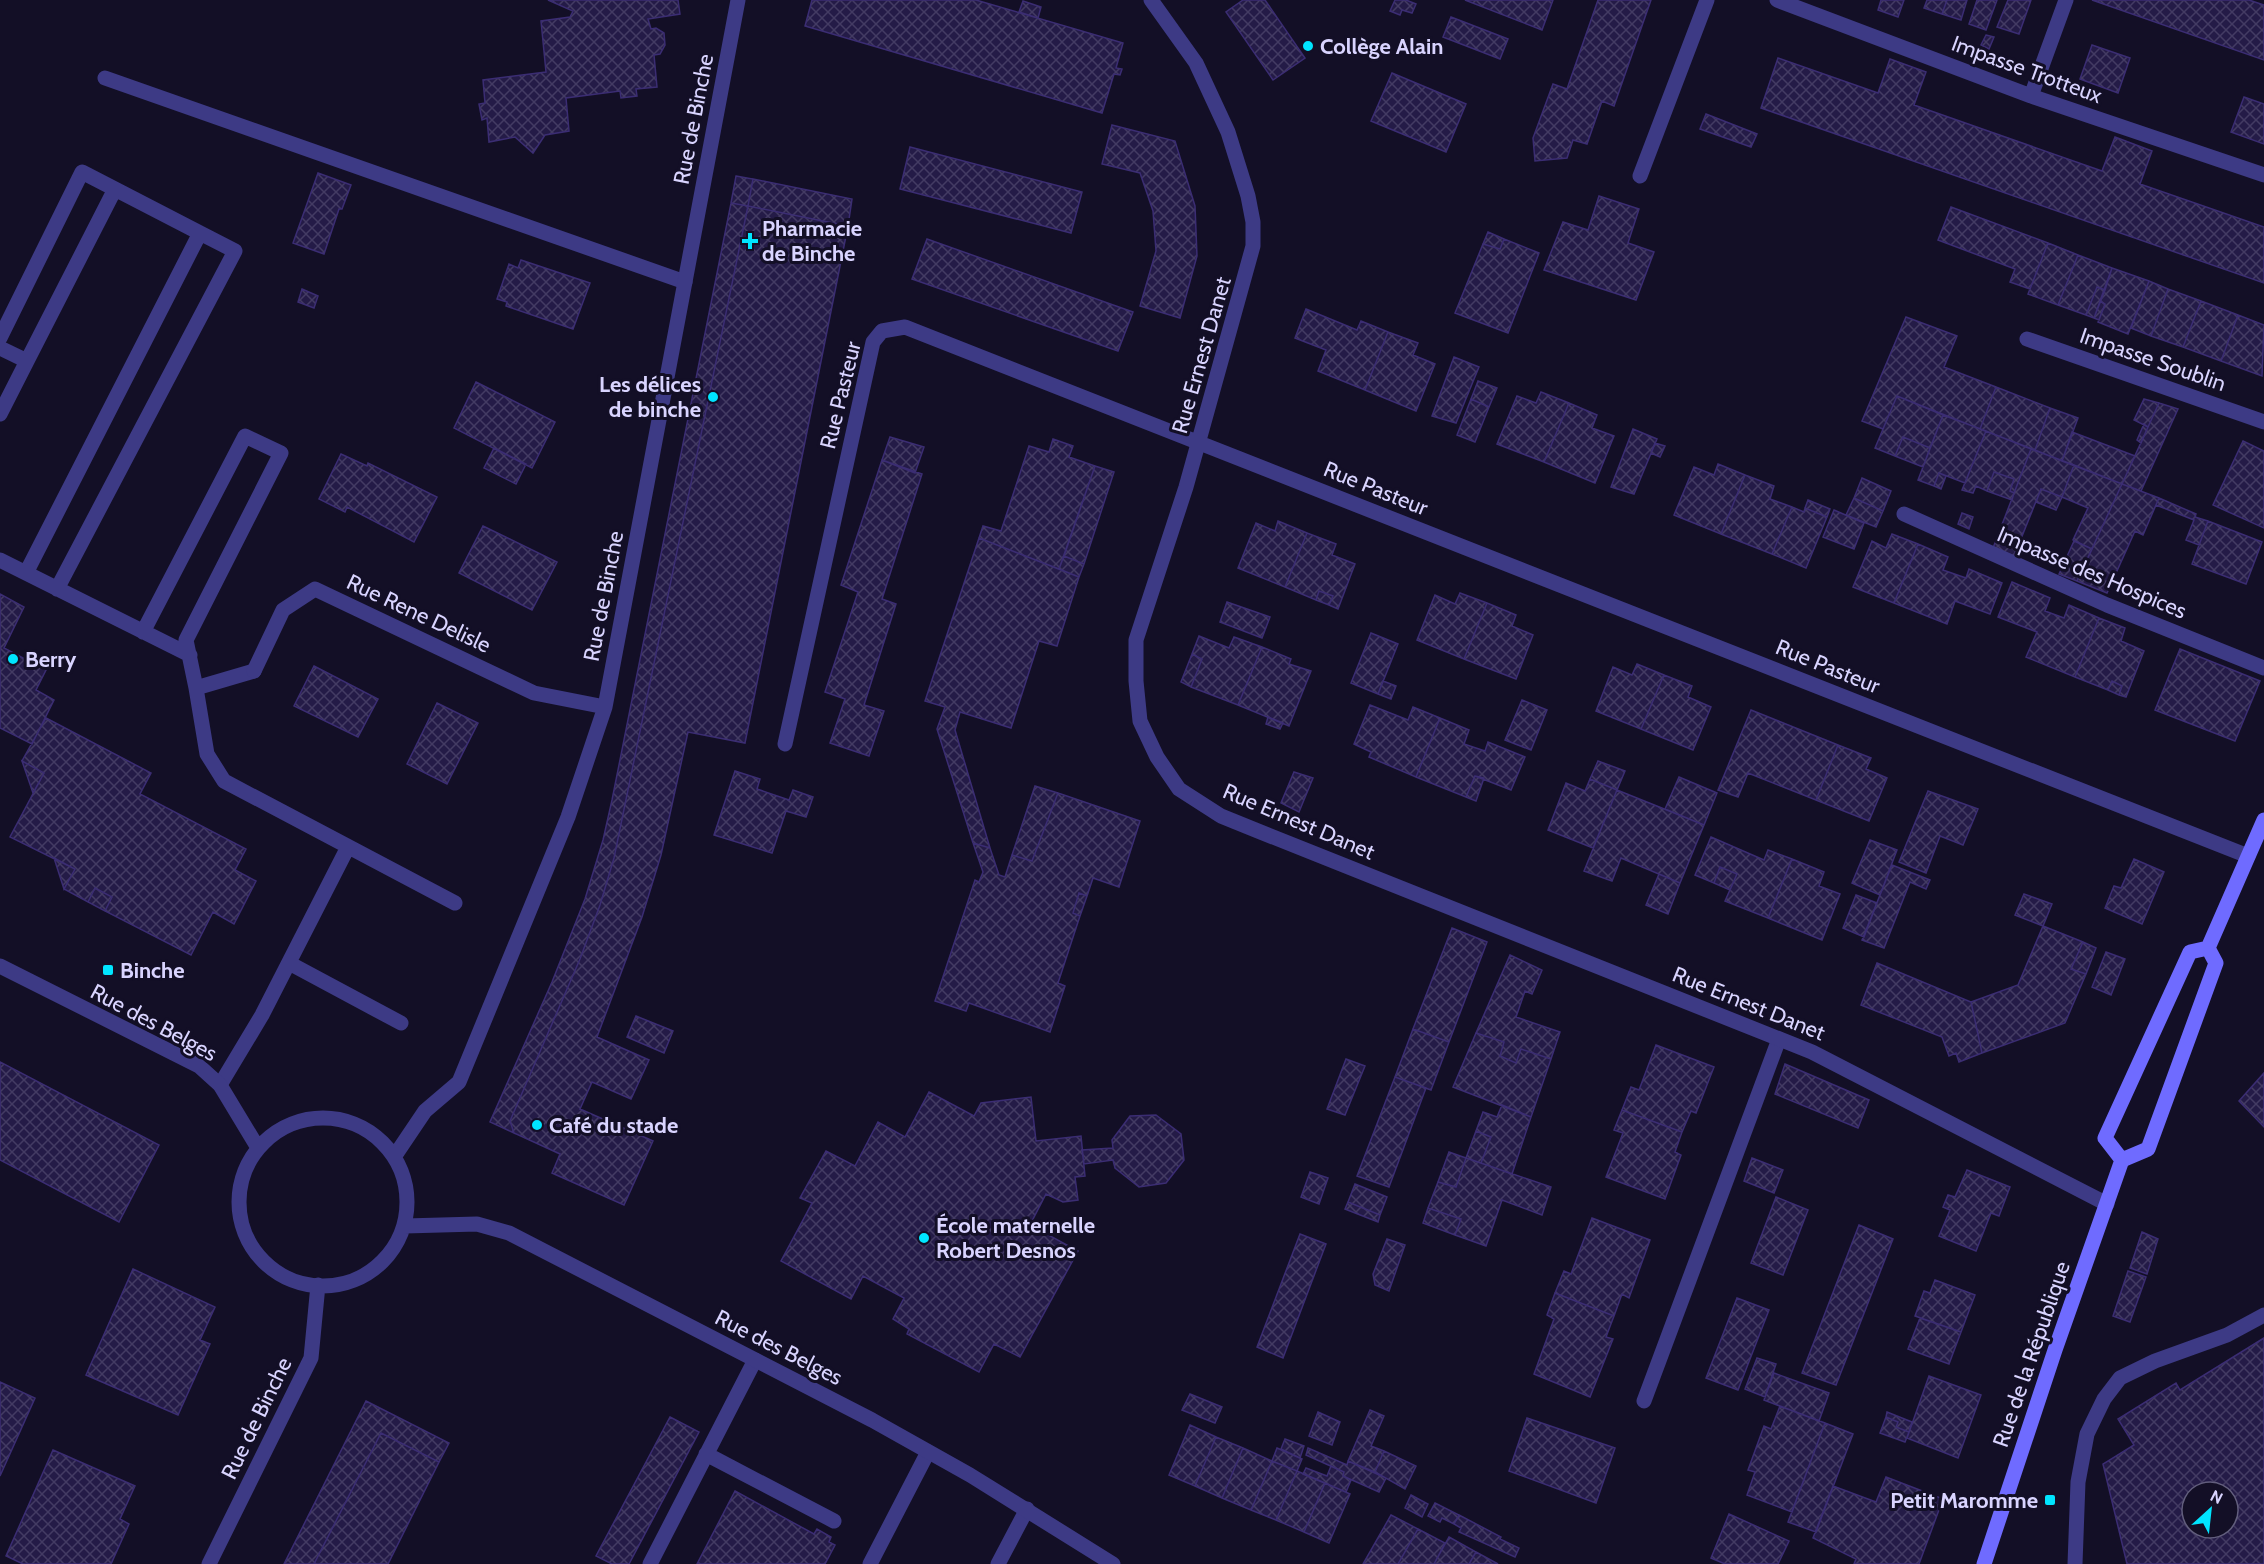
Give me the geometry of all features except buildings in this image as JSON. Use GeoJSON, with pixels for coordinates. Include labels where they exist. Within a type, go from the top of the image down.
{"type":"FeatureCollection","features":[{"type":"Feature","properties":{"kind":"street","name":"Rue de Binche"},"geometry":{"type":"LineString","coordinates":[[394,1156],[425,1111],[459,1082],[568,817],[605,707],[738,0]]}},
{"type":"Feature","properties":{"kind":"street","name":"Rue Ernest Danet"},"geometry":{"type":"LineString","coordinates":[[1151,0],[1196,63],[1228,132],[1248,196],[1253,222],[1253,246],[1246,276],[1186,487],[1136,640],[1136,681],[1140,721],[1157,758],[1179,789],[1221,816],[1239,824],[1812,1052],[2107,1204]]}},
{"type":"Feature","properties":{"kind":"street"},"geometry":{"type":"LineString","coordinates":[[1640,176],[1707,0]]}},
{"type":"Feature","properties":{"kind":"street","name":"Impasse Trotteux"},"geometry":{"type":"LineString","coordinates":[[1777,0],[2031,96],[2264,175]]}},
{"type":"Feature","properties":{"kind":"street"},"geometry":{"type":"LineString","coordinates":[[2031,96],[2066,0]]}},
{"type":"Feature","properties":{"kind":"street"},"geometry":{"type":"LineString","coordinates":[[105,78],[685,282]]}},
{"type":"Feature","properties":{"kind":"street"},"geometry":{"type":"LineString","coordinates":[[0,338],[82,172],[235,251],[57,589]]}},
{"type":"Feature","properties":{"kind":"street"},"geometry":{"type":"LineString","coordinates":[[0,414],[115,189]]}},
{"type":"Feature","properties":{"kind":"street"},"geometry":{"type":"LineString","coordinates":[[26,573],[200,233]]}},
{"type":"Feature","properties":{"kind":"street","name":"Rue Pasteur"},"geometry":{"type":"LineString","coordinates":[[785,744],[873,342],[882,331],[905,327],[2248,856]]}},
{"type":"Feature","properties":{"kind":"street","name":"Impasse Soublin"},"geometry":{"type":"LineString","coordinates":[[2027,339],[2264,422]]}},
{"type":"Feature","properties":{"kind":"street"},"geometry":{"type":"LineString","coordinates":[[0,348],[27,361]]}},
{"type":"Feature","properties":{"kind":"street"},"geometry":{"type":"LineString","coordinates":[[143,632],[245,436],[281,453],[186,640],[207,754],[224,781],[455,903]]}},
{"type":"Feature","properties":{"kind":"street","name":"Impasse des Hospices"},"geometry":{"type":"LineString","coordinates":[[1904,514],[2107,605],[2264,668]]}},
{"type":"Feature","properties":{"kind":"street"},"geometry":{"type":"LineString","coordinates":[[0,560],[190,655]]}},
{"type":"Feature","properties":{"kind":"street","name":"Rue Rene Delisle"},"geometry":{"type":"LineString","coordinates":[[196,688],[254,671],[283,610],[315,589],[534,693],[605,707]]}},
{"type":"Feature","properties":{"kind":"street"},"geometry":{"type":"LineString","coordinates":[[2208,948],[2264,819]]}},
{"type":"Feature","properties":{"kind":"street"},"geometry":{"type":"LineString","coordinates":[[220,1085],[262,1016],[348,847]]}},
{"type":"Feature","properties":{"kind":"street"},"geometry":{"type":"LineString","coordinates":[[2208,948],[2216,963],[2148,1149],[2122,1160],[2105,1138],[2190,952],[2208,948]]}},
{"type":"Feature","properties":{"kind":"street"},"geometry":{"type":"LineString","coordinates":[[289,963],[401,1023]]}},
{"type":"Feature","properties":{"kind":"street","name":"Rue des Belges"},"geometry":{"type":"LineString","coordinates":[[0,966],[199,1066],[220,1085],[258,1148]]}},
{"type":"Feature","properties":{"kind":"street"},"geometry":{"type":"LineString","coordinates":[[1644,1401],[1779,1039]]}},
{"type":"Feature","properties":{"kind":"street"},"geometry":{"type":"LineString","coordinates":[[315,1118],[332,1118],[361,1127],[374,1134],[394,1156],[408,1197],[405,1226],[389,1256],[365,1276],[333,1287],[291,1281],[263,1263],[246,1238],[240,1218],[239,1189],[243,1173],[258,1148],[282,1128],[315,1118]]}},
{"type":"Feature","properties":{"kind":"street","name":"Rue de la République"},"geometry":{"type":"LineString","coordinates":[[1984,1564],[2051,1362],[2122,1160]]}},
{"type":"Feature","properties":{"kind":"street","name":"Rue des Belges"},"geometry":{"type":"LineString","coordinates":[[405,1226],[477,1224],[509,1233],[928,1452],[1027,1509],[1113,1564]]}},
{"type":"Feature","properties":{"kind":"street","name":"Rue de Binche"},"geometry":{"type":"LineString","coordinates":[[209,1564],[311,1358],[318,1285]]}},
{"type":"Feature","properties":{"kind":"street"},"geometry":{"type":"LineString","coordinates":[[2075,1564],[2078,1482],[2087,1434],[2104,1399],[2120,1378],[2155,1361],[2227,1335],[2264,1315]]}},
{"type":"Feature","properties":{"kind":"street"},"geometry":{"type":"LineString","coordinates":[[650,1564],[754,1360]]}},
{"type":"Feature","properties":{"kind":"street"},"geometry":{"type":"LineString","coordinates":[[870,1564],[928,1452]]}},
{"type":"Feature","properties":{"kind":"street"},"geometry":{"type":"LineString","coordinates":[[706,1454],[834,1521]]}},
{"type":"Feature","properties":{"kind":"street"},"geometry":{"type":"LineString","coordinates":[[998,1564],[1027,1509]]}},
{"type":"Feature","properties":{"kind":"place","name":"Collège Alain"},"geometry":{"type":"Point","coordinates":[1308,46]}},
{"type":"Feature","properties":{"kind":"place","name":"Pharmacie de Binche"},"geometry":{"type":"Point","coordinates":[750,241]}},
{"type":"Feature","properties":{"kind":"place","name":"Les délices de binche"},"geometry":{"type":"Point","coordinates":[713,397]}},
{"type":"Feature","properties":{"kind":"place","name":"Berry"},"geometry":{"type":"Point","coordinates":[13,659]}},
{"type":"Feature","properties":{"kind":"place","name":"Binche"},"geometry":{"type":"Point","coordinates":[108,970]}},
{"type":"Feature","properties":{"kind":"place","name":"Café du stade"},"geometry":{"type":"Point","coordinates":[537,1125]}},
{"type":"Feature","properties":{"kind":"place","name":"École maternelle Robert Desnos"},"geometry":{"type":"Point","coordinates":[924,1238]}},
{"type":"Feature","properties":{"kind":"place","name":"Petit Maromme"},"geometry":{"type":"Point","coordinates":[2050,1500]}}]}
